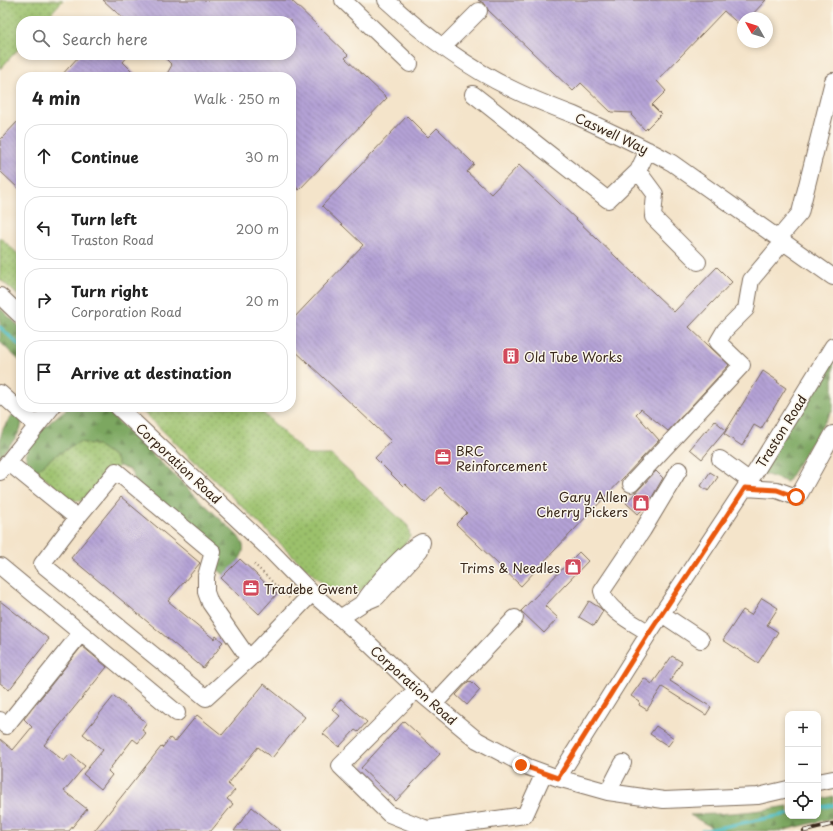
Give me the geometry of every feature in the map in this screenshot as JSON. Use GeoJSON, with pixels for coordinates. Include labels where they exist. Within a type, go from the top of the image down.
{"type":"FeatureCollection","features":[{"type":"Feature","properties":{"kind":"street"},"geometry":{"type":"LineString","coordinates":[[343,0],[410,64]]}},
{"type":"Feature","properties":{"kind":"street","name":"Caswell Way"},"geometry":{"type":"LineString","coordinates":[[386,0],[413,25],[473,68],[512,89],[575,116],[648,150],[672,163],[833,277]]}},
{"type":"Feature","properties":{"kind":"street"},"geometry":{"type":"LineString","coordinates":[[444,47],[479,11]]}},
{"type":"Feature","properties":{"kind":"street"},"geometry":{"type":"LineString","coordinates":[[631,484],[742,365],[718,342],[725,330],[746,309],[751,280],[800,213],[833,81]]}},
{"type":"Feature","properties":{"kind":"street"},"geometry":{"type":"LineString","coordinates":[[473,94],[608,200],[638,171],[648,150]]}},
{"type":"Feature","properties":{"kind":"street"},"geometry":{"type":"LineString","coordinates":[[638,171],[655,194],[653,217],[698,262]]}},
{"type":"Feature","properties":{"kind":"street"},"geometry":{"type":"LineString","coordinates":[[0,296],[16,311]]}},
{"type":"Feature","properties":{"kind":"street","name":"Traston Road"},"geometry":{"type":"LineString","coordinates":[[417,690],[340,766],[389,814],[427,829],[525,815],[662,614],[747,484],[833,346]]}},
{"type":"Feature","properties":{"kind":"street"},"geometry":{"type":"LineString","coordinates":[[0,393],[16,408]]}},
{"type":"Feature","properties":{"kind":"street"},"geometry":{"type":"LineString","coordinates":[[21,412],[36,426]]}},
{"type":"Feature","properties":{"kind":"street"},"geometry":{"type":"LineString","coordinates":[[48,412],[4,467],[78,518]]}},
{"type":"Feature","properties":{"kind":"street","name":"Corporation Road"},"geometry":{"type":"LineString","coordinates":[[123,412],[265,545],[312,593],[417,690],[477,740],[521,765],[608,792],[664,800],[758,796],[785,790]]}},
{"type":"Feature","properties":{"kind":"street"},"geometry":{"type":"LineString","coordinates":[[720,459],[747,484],[777,490],[798,497],[833,434]]}},
{"type":"Feature","properties":{"kind":"street"},"geometry":{"type":"LineString","coordinates":[[649,633],[607,603],[602,591],[643,530],[679,470]]}},
{"type":"Feature","properties":{"kind":"street"},"geometry":{"type":"LineString","coordinates":[[249,659],[210,603],[206,592],[206,576],[213,552],[116,471],[42,564],[206,698],[249,659],[312,593]]}},
{"type":"Feature","properties":{"kind":"street"},"geometry":{"type":"LineString","coordinates":[[340,618],[363,603],[371,591],[424,536]]}},
{"type":"Feature","properties":{"kind":"street"},"geometry":{"type":"LineString","coordinates":[[0,566],[178,713]]}},
{"type":"Feature","properties":{"kind":"street"},"geometry":{"type":"LineString","coordinates":[[662,614],[701,640]]}},
{"type":"Feature","properties":{"kind":"street"},"geometry":{"type":"LineString","coordinates":[[434,704],[515,618]]}},
{"type":"Feature","properties":{"kind":"street"},"geometry":{"type":"LineString","coordinates":[[0,720],[6,726],[81,633]]}},
{"type":"Feature","properties":{"kind":"street"},"geometry":{"type":"LineString","coordinates":[[608,792],[623,763]]}},
{"type":"Feature","properties":{"kind":"street"},"geometry":{"type":"LineString","coordinates":[[821,781],[833,778]]}},
{"type":"Feature","properties":{"kind":"path"},"geometry":{"type":"LineString","coordinates":[[254,564],[299,607]]}},
{"type":"Feature","properties":{"kind":"green space"},"geometry":{"type":"Polygon","coordinates":[[[0,0],[63,0],[49,16],[16,16],[16,51],[0,69],[0,0]]]}},
{"type":"Feature","properties":{"kind":"green space"},"geometry":{"type":"Polygon","coordinates":[[[0,237],[16,252],[16,293],[0,279],[0,237]]]}},
{"type":"Feature","properties":{"kind":"green space"},"geometry":{"type":"Polygon","coordinates":[[[0,308],[16,323],[16,357],[0,342],[0,308]]]}},
{"type":"Feature","properties":{"kind":"green space"},"geometry":{"type":"Polygon","coordinates":[[[833,346],[833,409],[787,482],[756,471],[833,346]]]}},
{"type":"Feature","properties":{"kind":"green space"},"geometry":{"type":"Polygon","coordinates":[[[63,412],[108,412],[238,536],[243,544],[243,549],[240,558],[234,566],[224,575],[215,567],[217,559],[136,482],[130,470],[119,466],[115,457],[97,445],[79,442],[53,457],[36,471],[31,467],[26,458],[30,445],[35,437],[63,412]]]}},
{"type":"Feature","properties":{"kind":"green space"},"geometry":{"type":"Polygon","coordinates":[[[143,412],[262,412],[307,455],[331,455],[408,526],[410,536],[404,546],[361,590],[351,593],[335,592],[311,573],[143,412]]]}},
{"type":"Feature","properties":{"kind":"green space"},"geometry":{"type":"Polygon","coordinates":[[[14,413],[22,421],[20,431],[0,456],[0,442],[3,428],[14,413]]]}},
{"type":"Feature","properties":{"kind":"green space"},"geometry":{"type":"Polygon","coordinates":[[[79,442],[97,445],[115,457],[119,466],[85,501],[77,501],[68,498],[36,471],[53,457],[79,442]]]}},
{"type":"Feature","properties":{"kind":"green space"},"geometry":{"type":"Polygon","coordinates":[[[833,796],[833,818],[781,831],[713,831],[711,827],[690,815],[763,810],[785,806],[785,819],[821,819],[821,799],[833,796]]]}},
{"type":"Feature","properties":{"kind":"building"},"geometry":{"type":"Polygon","coordinates":[[[103,0],[291,0],[348,55],[345,58],[387,98],[299,190],[296,187],[296,72],[168,72],[172,65],[167,60],[296,60],[296,16],[121,16],[103,0]]]}},
{"type":"Feature","properties":{"kind":"building"},"geometry":{"type":"Polygon","coordinates":[[[478,0],[766,0],[755,12],[737,12],[737,23],[724,11],[657,81],[666,91],[652,105],[661,114],[645,130],[631,115],[633,113],[611,112],[581,83],[573,91],[488,10],[485,4],[478,0]]]}},
{"type":"Feature","properties":{"kind":"building"},"geometry":{"type":"Polygon","coordinates":[[[75,60],[125,60],[123,62],[133,72],[65,72],[75,60]]]}},
{"type":"Feature","properties":{"kind":"building","name":"Old Tube Works"},"geometry":{"type":"Polygon","coordinates":[[[407,116],[428,137],[437,128],[474,164],[467,172],[491,194],[519,165],[674,312],[717,267],[732,282],[689,327],[729,365],[668,431],[641,409],[636,414],[659,440],[521,586],[456,524],[467,513],[440,487],[425,503],[405,484],[403,486],[375,458],[391,441],[296,352],[296,316],[363,245],[322,206],[407,116]]]}},
{"type":"Feature","properties":{"kind":"building"},"geometry":{"type":"Polygon","coordinates":[[[16,123],[16,186],[0,171],[0,140],[16,123]]]}},
{"type":"Feature","properties":{"kind":"building"},"geometry":{"type":"Polygon","coordinates":[[[763,371],[786,388],[761,429],[754,425],[742,446],[724,434],[763,371]]]}},
{"type":"Feature","properties":{"kind":"building"},"geometry":{"type":"Polygon","coordinates":[[[715,421],[726,430],[702,459],[690,449],[715,421]]]}},
{"type":"Feature","properties":{"kind":"building"},"geometry":{"type":"Polygon","coordinates":[[[656,471],[663,478],[648,504],[638,514],[626,503],[656,471]]]}},
{"type":"Feature","properties":{"kind":"building"},"geometry":{"type":"Polygon","coordinates":[[[710,472],[718,477],[708,491],[701,486],[710,472]]]}},
{"type":"Feature","properties":{"kind":"building"},"geometry":{"type":"Polygon","coordinates":[[[121,497],[200,563],[168,601],[214,639],[216,636],[223,642],[203,668],[71,558],[121,497]]]}},
{"type":"Feature","properties":{"kind":"building"},"geometry":{"type":"Polygon","coordinates":[[[579,552],[588,561],[545,606],[558,618],[544,633],[521,611],[579,552]]]}},
{"type":"Feature","properties":{"kind":"building"},"geometry":{"type":"Polygon","coordinates":[[[240,559],[277,594],[259,614],[221,578],[240,559]]]}},
{"type":"Feature","properties":{"kind":"building"},"geometry":{"type":"Polygon","coordinates":[[[762,598],[778,608],[767,625],[778,632],[758,663],[723,640],[743,610],[751,615],[762,598]]]}},
{"type":"Feature","properties":{"kind":"building"},"geometry":{"type":"Polygon","coordinates":[[[0,601],[49,639],[9,690],[0,683],[0,601]]]}},
{"type":"Feature","properties":{"kind":"building"},"geometry":{"type":"Polygon","coordinates":[[[589,601],[603,611],[594,626],[579,617],[589,601]]]}},
{"type":"Feature","properties":{"kind":"building"},"geometry":{"type":"Polygon","coordinates":[[[82,646],[107,667],[44,745],[64,761],[70,754],[85,766],[64,791],[87,809],[69,831],[0,831],[0,739],[13,750],[32,727],[24,719],[82,646]]]}},
{"type":"Feature","properties":{"kind":"building"},"geometry":{"type":"Polygon","coordinates":[[[672,656],[682,662],[670,681],[711,707],[706,715],[662,687],[647,710],[639,705],[640,702],[631,696],[644,678],[652,684],[672,656]]]}},
{"type":"Feature","properties":{"kind":"building"},"geometry":{"type":"Polygon","coordinates":[[[469,681],[471,681],[480,690],[467,705],[456,695],[469,681]]]}},
{"type":"Feature","properties":{"kind":"building"},"geometry":{"type":"Polygon","coordinates":[[[264,684],[305,717],[272,758],[258,747],[228,784],[235,790],[227,799],[233,804],[211,831],[94,831],[161,747],[162,748],[170,738],[175,742],[197,715],[222,735],[264,684]]]}},
{"type":"Feature","properties":{"kind":"building"},"geometry":{"type":"Polygon","coordinates":[[[114,696],[147,723],[142,730],[146,733],[138,743],[133,739],[108,771],[112,775],[101,789],[83,774],[103,750],[83,734],[114,696]]]}},
{"type":"Feature","properties":{"kind":"building"},"geometry":{"type":"Polygon","coordinates":[[[341,699],[367,722],[358,732],[355,730],[339,747],[323,734],[340,716],[332,709],[341,699]]]}},
{"type":"Feature","properties":{"kind":"building"},"geometry":{"type":"Polygon","coordinates":[[[404,721],[440,754],[396,801],[361,768],[404,721]]]}},
{"type":"Feature","properties":{"kind":"building"},"geometry":{"type":"Polygon","coordinates":[[[656,726],[674,738],[668,746],[650,734],[656,726]]]}},
{"type":"Feature","properties":{"kind":"building"},"geometry":{"type":"Polygon","coordinates":[[[252,807],[281,831],[234,831],[252,807]]]}},
{"type":"Feature","properties":{"kind":"waterway"},"geometry":{"type":"LineString","coordinates":[[0,327],[16,342]]}},
{"type":"Feature","properties":{"kind":"waterway"},"geometry":{"type":"LineString","coordinates":[[821,807],[833,805]]}},
{"type":"Feature","properties":{"kind":"waterway"},"geometry":{"type":"LineString","coordinates":[[702,831],[785,815]]}},
{"type":"Feature","properties":{"kind":"railway"},"geometry":{"type":"LineString","coordinates":[[804,831],[833,824]]}},
{"type":"Feature","properties":{"kind":"place","name":"Old Tube Works"},"geometry":{"type":"Point","coordinates":[511,356]}},
{"type":"Feature","properties":{"kind":"place","name":"BRC Reinforcement"},"geometry":{"type":"Point","coordinates":[443,457]}},
{"type":"Feature","properties":{"kind":"place","name":"Gary Allen Cherry Pickers"},"geometry":{"type":"Point","coordinates":[641,503]}},
{"type":"Feature","properties":{"kind":"place","name":"Trims & Needles"},"geometry":{"type":"Point","coordinates":[573,567]}},
{"type":"Feature","properties":{"kind":"place","name":"Tradebe Gwent"},"geometry":{"type":"Point","coordinates":[251,588]}},
{"type":"Feature","properties":{"kind":"route"},"geometry":{"type":"LineString","coordinates":[[521,765],[558,778],[649,633],[745,488],[777,490],[796,497]]}}]}
